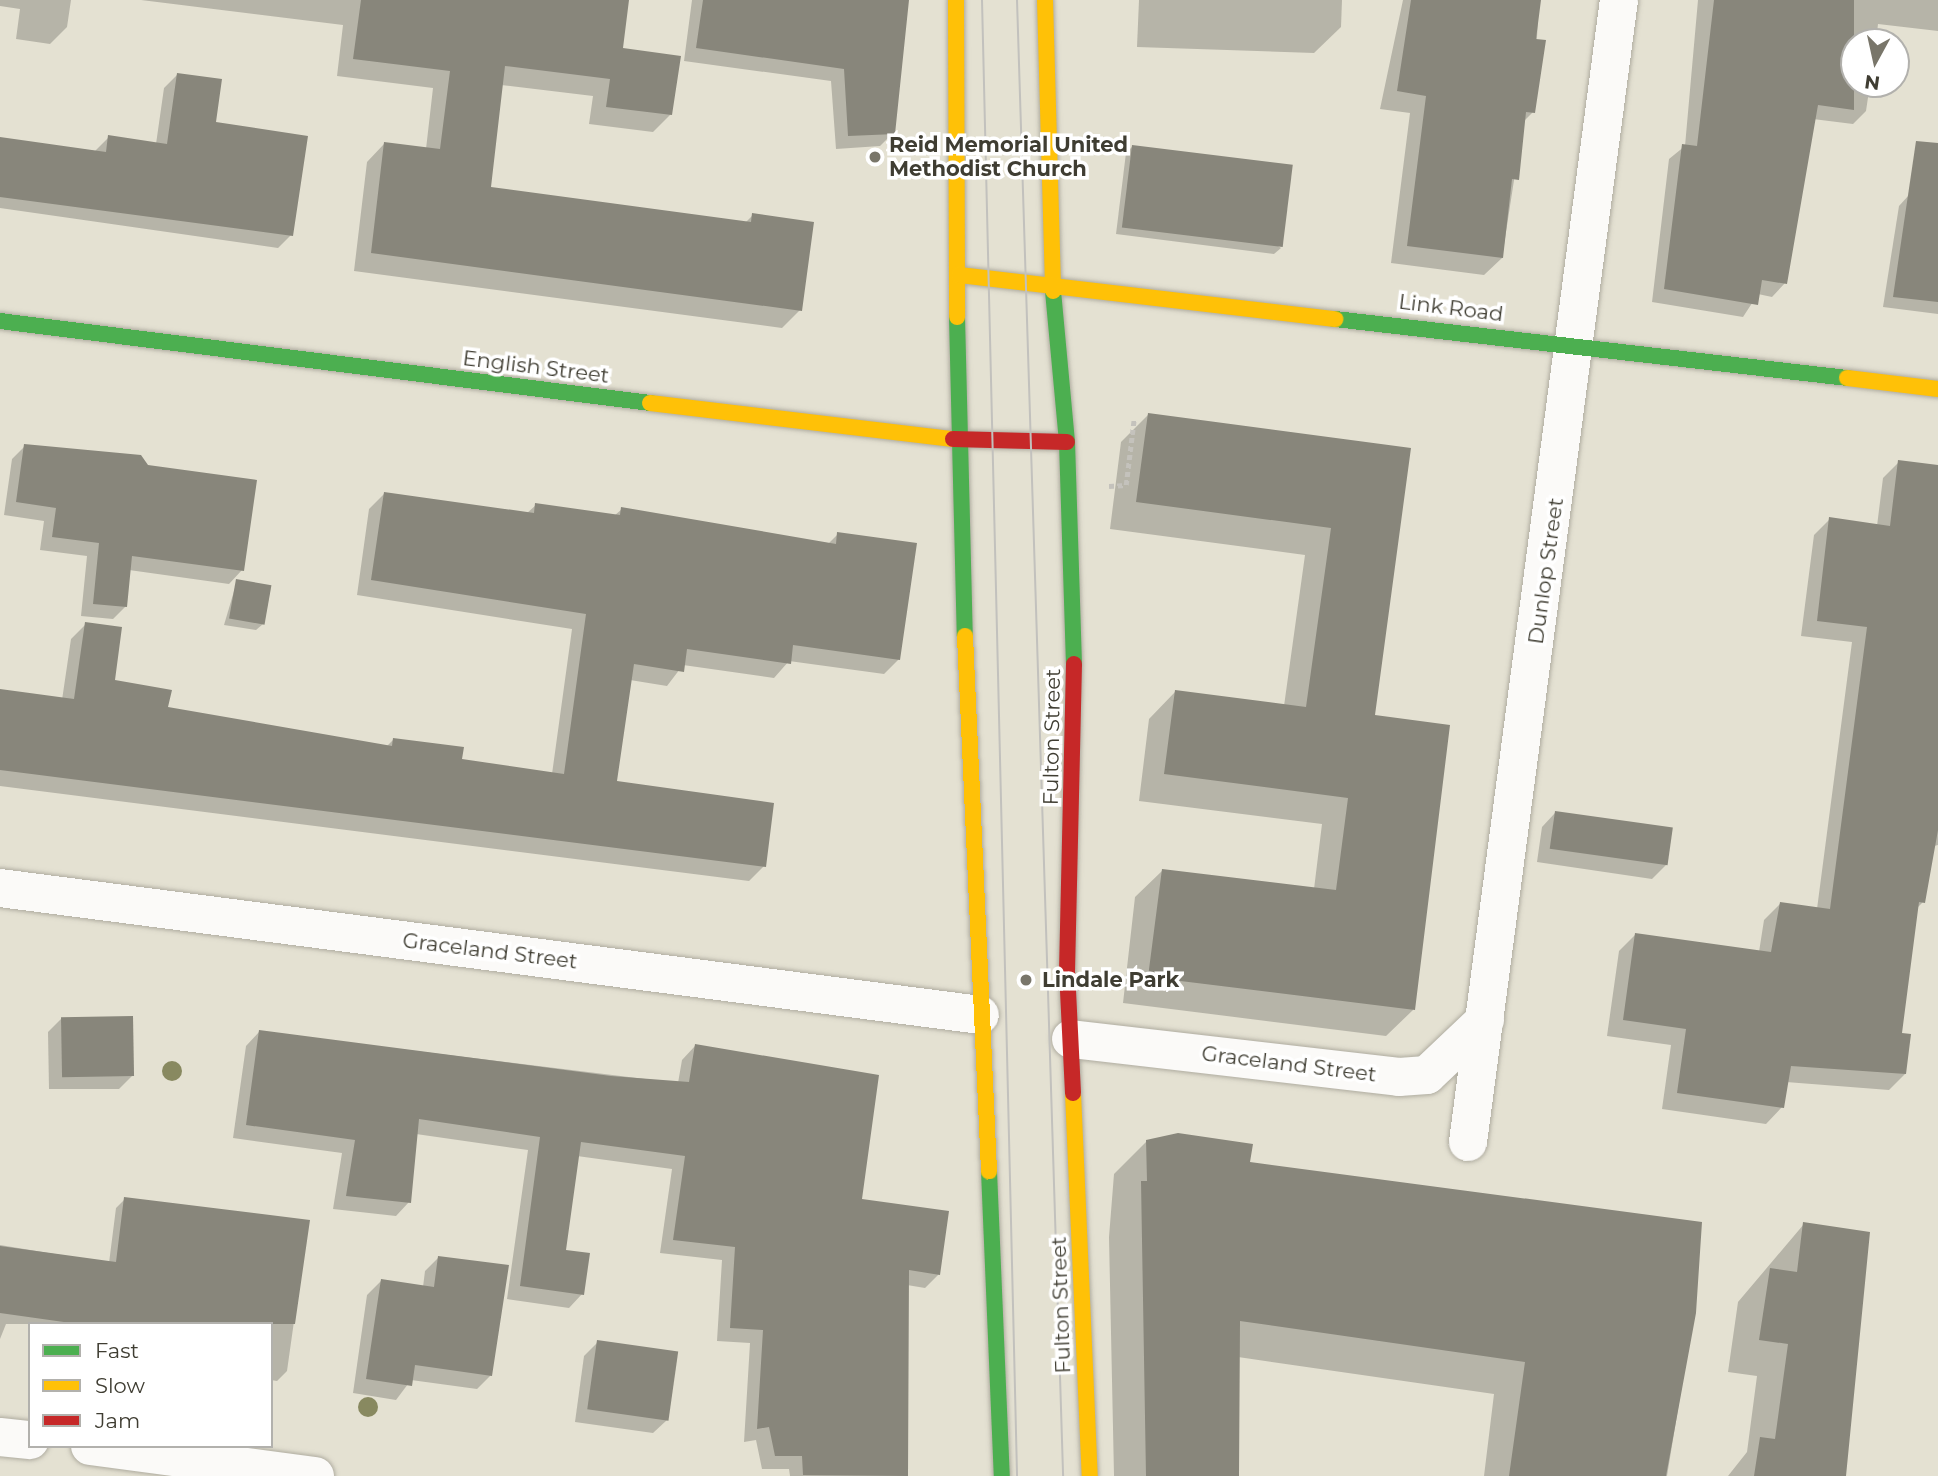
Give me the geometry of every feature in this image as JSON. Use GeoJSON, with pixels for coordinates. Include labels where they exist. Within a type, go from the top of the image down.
{"type":"FeatureCollection","features":[{"type":"Feature","properties":{"kind":"main road"},"geometry":{"type":"LineString","coordinates":[[956,0],[959,275],[957,441],[1002,1476]]}},
{"type":"Feature","properties":{"kind":"main road","name":"Fulton Street"},"geometry":{"type":"LineString","coordinates":[[1045,0],[1052,282],[1067,442],[1075,692],[1071,1039],[1090,1476]]}},
{"type":"Feature","properties":{"kind":"main road","name":"Link Road"},"geometry":{"type":"LineString","coordinates":[[959,275],[1052,282],[1938,389]]}},
{"type":"Feature","properties":{"kind":"main road","name":"English Street"},"geometry":{"type":"LineString","coordinates":[[0,321],[957,441],[1067,442]]}},
{"type":"Feature","properties":{"kind":"street","name":"Dunlop Street"},"geometry":{"type":"LineString","coordinates":[[1468,1142],[1576,344],[1619,0]]}},
{"type":"Feature","properties":{"kind":"street","name":"Graceland Street"},"geometry":{"type":"LineString","coordinates":[[0,888],[980,1015]]}},
{"type":"Feature","properties":{"kind":"street","name":"Graceland Street"},"geometry":{"type":"LineString","coordinates":[[1071,1039],[1399,1077],[1427,1075],[1485,1020]]}},
{"type":"Feature","properties":{"kind":"street"},"geometry":{"type":"LineString","coordinates":[[0,1437],[28,1440]]}},
{"type":"Feature","properties":{"kind":"street"},"geometry":{"type":"LineString","coordinates":[[105,1448],[315,1476]]}},
{"type":"Feature","properties":{"kind":"path"},"geometry":{"type":"LineString","coordinates":[[1126,485],[1134,419]]}},
{"type":"Feature","properties":{"kind":"building"},"geometry":{"type":"Polygon","coordinates":[[[361,0],[629,0],[623,48],[681,56],[672,115],[606,107],[610,79],[505,66],[491,187],[751,222],[752,213],[814,222],[802,311],[371,253],[384,142],[440,149],[450,71],[353,59],[361,0]]]}},
{"type":"Feature","properties":{"kind":"building"},"geometry":{"type":"Polygon","coordinates":[[[703,0],[909,0],[895,134],[848,136],[844,69],[696,48],[703,0]]]}},
{"type":"Feature","properties":{"kind":"building"},"geometry":{"type":"Polygon","coordinates":[[[1411,0],[1541,0],[1536,39],[1546,40],[1535,113],[1526,112],[1519,180],[1512,179],[1503,258],[1407,246],[1426,96],[1397,91],[1411,0]]]}},
{"type":"Feature","properties":{"kind":"building"},"geometry":{"type":"Polygon","coordinates":[[[1714,0],[1854,0],[1854,28],[1840,28],[1840,98],[1854,98],[1854,110],[1818,105],[1787,284],[1762,280],[1758,305],[1664,289],[1682,144],[1697,146],[1714,0]]]}},
{"type":"Feature","properties":{"kind":"building"},"geometry":{"type":"Polygon","coordinates":[[[177,73],[222,79],[216,122],[308,136],[293,236],[0,197],[0,137],[106,152],[108,135],[167,144],[177,73]]]}},
{"type":"Feature","properties":{"kind":"building"},"geometry":{"type":"Polygon","coordinates":[[[1916,141],[1938,143],[1938,302],[1893,297],[1916,141]]]}},
{"type":"Feature","properties":{"kind":"building"},"geometry":{"type":"Polygon","coordinates":[[[1132,145],[1293,165],[1283,247],[1122,227],[1132,145]]]}},
{"type":"Feature","properties":{"kind":"building"},"geometry":{"type":"Polygon","coordinates":[[[1148,413],[1411,448],[1375,715],[1450,725],[1415,1010],[1148,977],[1162,869],[1336,890],[1348,798],[1164,774],[1175,690],[1306,707],[1331,528],[1136,502],[1148,413]]]}},
{"type":"Feature","properties":{"kind":"building"},"geometry":{"type":"Polygon","coordinates":[[[24,444],[141,455],[148,465],[257,480],[244,571],[132,556],[127,607],[93,604],[99,543],[52,537],[56,508],[16,502],[24,444]]]}},
{"type":"Feature","properties":{"kind":"building"},"geometry":{"type":"Polygon","coordinates":[[[1898,460],[1938,465],[1938,830],[1925,903],[1919,902],[1902,1033],[1911,1034],[1906,1074],[1791,1066],[1784,1108],[1677,1093],[1686,1029],[1623,1020],[1635,933],[1771,952],[1780,902],[1830,909],[1867,627],[1817,621],[1829,517],[1890,526],[1898,460]]]}},
{"type":"Feature","properties":{"kind":"building"},"geometry":{"type":"Polygon","coordinates":[[[384,492],[534,513],[535,503],[620,515],[621,507],[836,544],[837,532],[917,543],[900,660],[793,645],[791,664],[687,649],[684,672],[634,664],[617,781],[774,803],[766,867],[0,770],[0,689],[74,699],[85,622],[122,627],[115,680],[172,690],[168,707],[392,746],[393,738],[464,747],[462,759],[564,774],[586,614],[371,580],[384,492]]]}},
{"type":"Feature","properties":{"kind":"building"},"geometry":{"type":"Polygon","coordinates":[[[236,579],[271,585],[265,625],[229,618],[236,579]]]}},
{"type":"Feature","properties":{"kind":"building"},"geometry":{"type":"Polygon","coordinates":[[[1555,811],[1673,828],[1668,865],[1550,849],[1555,811]]]}},
{"type":"Feature","properties":{"kind":"building"},"geometry":{"type":"Polygon","coordinates":[[[133,1016],[134,1076],[62,1077],[61,1017],[133,1016]]]}},
{"type":"Feature","properties":{"kind":"building"},"geometry":{"type":"Polygon","coordinates":[[[259,1030],[611,1076],[689,1082],[695,1044],[879,1075],[862,1199],[949,1211],[940,1275],[909,1270],[908,1476],[803,1475],[802,1456],[775,1456],[769,1427],[757,1429],[763,1330],[730,1328],[735,1247],[673,1240],[685,1156],[581,1142],[566,1250],[590,1253],[584,1295],[520,1286],[540,1137],[419,1119],[411,1203],[346,1196],[355,1140],[246,1125],[259,1030]]]}},
{"type":"Feature","properties":{"kind":"building"},"geometry":{"type":"Polygon","coordinates":[[[1178,1133],[1253,1144],[1250,1162],[1702,1222],[1696,1313],[1666,1476],[1509,1476],[1525,1362],[1240,1321],[1239,1476],[1146,1476],[1141,1181],[1147,1181],[1146,1140],[1178,1133]]]}},
{"type":"Feature","properties":{"kind":"building"},"geometry":{"type":"Polygon","coordinates":[[[124,1197],[310,1220],[295,1324],[64,1322],[0,1313],[0,1246],[116,1262],[124,1197]]]}},
{"type":"Feature","properties":{"kind":"building"},"geometry":{"type":"Polygon","coordinates":[[[1803,1222],[1870,1232],[1846,1476],[1754,1476],[1760,1437],[1775,1439],[1788,1344],[1759,1340],[1770,1268],[1797,1272],[1803,1222]]]}},
{"type":"Feature","properties":{"kind":"building"},"geometry":{"type":"Polygon","coordinates":[[[438,1256],[509,1265],[492,1376],[415,1365],[412,1386],[366,1379],[381,1279],[434,1287],[438,1256]]]}},
{"type":"Feature","properties":{"kind":"building"},"geometry":{"type":"Polygon","coordinates":[[[597,1340],[678,1351],[668,1421],[587,1409],[597,1340]]]}},
{"type":"Feature","properties":{"kind":"tram line"},"geometry":{"type":"LineString","coordinates":[[982,0],[1017,1476]]}},
{"type":"Feature","properties":{"kind":"tram line"},"geometry":{"type":"LineString","coordinates":[[1017,0],[1063,1476]]}},
{"type":"Feature","properties":{"kind":"traffic: fast"},"geometry":{"type":"LineString","coordinates":[[1053,291],[1067,442],[1074,664]]}},
{"type":"Feature","properties":{"kind":"traffic: fast"},"geometry":{"type":"LineString","coordinates":[[957,317],[965,636]]}},
{"type":"Feature","properties":{"kind":"traffic: fast"},"geometry":{"type":"LineString","coordinates":[[1335,319],[1847,378]]}},
{"type":"Feature","properties":{"kind":"traffic: fast"},"geometry":{"type":"LineString","coordinates":[[0,321],[650,403]]}},
{"type":"Feature","properties":{"kind":"traffic: fast"},"geometry":{"type":"LineString","coordinates":[[989,1171],[1002,1476]]}},
{"type":"Feature","properties":{"kind":"traffic: slow"},"geometry":{"type":"LineString","coordinates":[[956,0],[957,317]]}},
{"type":"Feature","properties":{"kind":"traffic: slow"},"geometry":{"type":"LineString","coordinates":[[1045,0],[1053,291]]}},
{"type":"Feature","properties":{"kind":"traffic: slow"},"geometry":{"type":"LineString","coordinates":[[959,275],[1335,319]]}},
{"type":"Feature","properties":{"kind":"traffic: slow"},"geometry":{"type":"LineString","coordinates":[[1847,378],[1938,389]]}},
{"type":"Feature","properties":{"kind":"traffic: slow"},"geometry":{"type":"LineString","coordinates":[[650,403],[953,439]]}},
{"type":"Feature","properties":{"kind":"traffic: slow"},"geometry":{"type":"LineString","coordinates":[[965,636],[989,1171]]}},
{"type":"Feature","properties":{"kind":"traffic: slow"},"geometry":{"type":"LineString","coordinates":[[1073,1093],[1090,1476]]}},
{"type":"Feature","properties":{"kind":"traffic: jam"},"geometry":{"type":"LineString","coordinates":[[953,439],[1067,442]]}},
{"type":"Feature","properties":{"kind":"traffic: jam"},"geometry":{"type":"LineString","coordinates":[[1073,1093],[1067,972],[1074,664]]}},
{"type":"Feature","properties":{"kind":"place","name":"Reid Memorial United Methodist Church"},"geometry":{"type":"Point","coordinates":[875,157]}},
{"type":"Feature","properties":{"kind":"place","name":"Lindale Park"},"geometry":{"type":"Point","coordinates":[1026,980]}}]}
